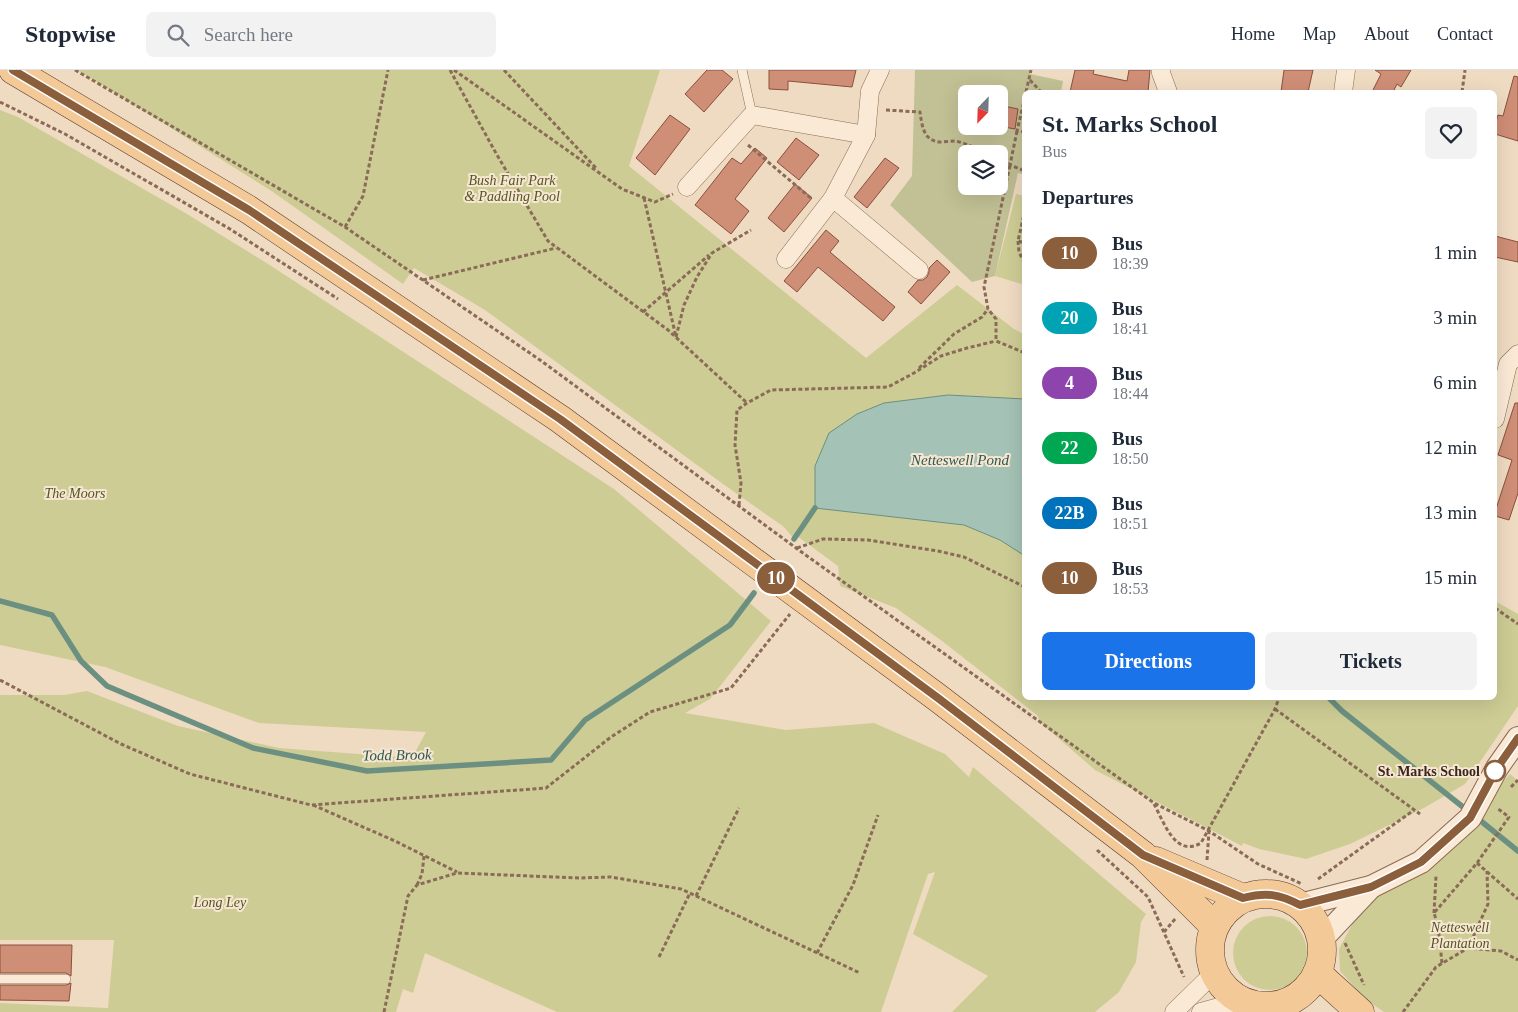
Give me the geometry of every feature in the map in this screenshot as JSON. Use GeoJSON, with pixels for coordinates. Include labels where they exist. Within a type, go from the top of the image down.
{"type":"FeatureCollection","features":[{"type":"Feature","properties":{"kind":"main road"},"geometry":{"type":"LineString","coordinates":[[13,70],[249,210],[560,419],[938,698],[1143,855],[1214,926]]}},
{"type":"Feature","properties":{"kind":"main road"},"geometry":{"type":"LineString","coordinates":[[1143,855],[1243,898]]}},
{"type":"Feature","properties":{"kind":"main road"},"geometry":{"type":"LineString","coordinates":[[1258,894],[1273,894],[1287,898],[1304,896],[1310,915],[1317,927],[1332,939],[1322,951],[1321,962],[1310,985],[1300,995],[1286,1003],[1271,1006],[1255,1006],[1241,1001],[1225,989],[1214,973],[1209,958],[1209,942],[1214,926],[1231,905],[1243,898],[1258,894]]}},
{"type":"Feature","properties":{"kind":"main road"},"geometry":{"type":"LineString","coordinates":[[1317,973],[1363,1001]]}},
{"type":"Feature","properties":{"kind":"main road"},"geometry":{"type":"LineString","coordinates":[[1300,995],[1350,1012]]}},
{"type":"Feature","properties":{"kind":"street"},"geometry":{"type":"LineString","coordinates":[[786,259],[829,204],[866,136],[870,91],[880,70]]}},
{"type":"Feature","properties":{"kind":"street"},"geometry":{"type":"LineString","coordinates":[[1161,70],[1167,90]]}},
{"type":"Feature","properties":{"kind":"street"},"geometry":{"type":"LineString","coordinates":[[1343,90],[1346,70]]}},
{"type":"Feature","properties":{"kind":"street"},"geometry":{"type":"LineString","coordinates":[[688,187],[752,115],[866,136]]}},
{"type":"Feature","properties":{"kind":"street"},"geometry":{"type":"LineString","coordinates":[[829,204],[919,270]]}},
{"type":"Feature","properties":{"kind":"street"},"geometry":{"type":"LineString","coordinates":[[1497,411],[1508,364],[1518,354]]}},
{"type":"Feature","properties":{"kind":"street"},"geometry":{"type":"LineString","coordinates":[[1304,896],[1371,887],[1421,862],[1470,818],[1497,768],[1518,738]]}},
{"type":"Feature","properties":{"kind":"street"},"geometry":{"type":"LineString","coordinates":[[1332,939],[1371,887]]}},
{"type":"Feature","properties":{"kind":"street"},"geometry":{"type":"LineString","coordinates":[[1174,1012],[1214,973]]}},
{"type":"Feature","properties":{"kind":"street"},"geometry":{"type":"LineString","coordinates":[[1201,1012],[1241,1001]]}},
{"type":"Feature","properties":{"kind":"lane"},"geometry":{"type":"LineString","coordinates":[[742,70],[752,115]]}},
{"type":"Feature","properties":{"kind":"lane"},"geometry":{"type":"LineString","coordinates":[[0,979],[66,979]]}},
{"type":"Feature","properties":{"kind":"path"},"geometry":{"type":"LineString","coordinates":[[75,70],[345,228],[423,280],[540,360],[796,548],[1154,803],[1209,831],[1304,896]]}},
{"type":"Feature","properties":{"kind":"path"},"geometry":{"type":"LineString","coordinates":[[345,228],[363,196],[388,70]]}},
{"type":"Feature","properties":{"kind":"path"},"geometry":{"type":"LineString","coordinates":[[450,70],[548,241],[676,337],[747,403]]}},
{"type":"Feature","properties":{"kind":"path"},"geometry":{"type":"LineString","coordinates":[[454,70],[622,189],[655,202],[688,187]]}},
{"type":"Feature","properties":{"kind":"path"},"geometry":{"type":"LineString","coordinates":[[504,70],[601,174]]}},
{"type":"Feature","properties":{"kind":"path"},"geometry":{"type":"LineString","coordinates":[[1026,90],[1032,70]]}},
{"type":"Feature","properties":{"kind":"path"},"geometry":{"type":"LineString","coordinates":[[1462,90],[1465,70]]}},
{"type":"Feature","properties":{"kind":"path"},"geometry":{"type":"LineString","coordinates":[[1029,79],[1039,90]]}},
{"type":"Feature","properties":{"kind":"path"},"geometry":{"type":"LineString","coordinates":[[0,102],[64,134],[230,230],[345,304]]}},
{"type":"Feature","properties":{"kind":"path"},"geometry":{"type":"LineString","coordinates":[[868,108],[920,112],[922,129],[928,138],[938,142],[953,141],[969,145]]}},
{"type":"Feature","properties":{"kind":"path"},"geometry":{"type":"LineString","coordinates":[[996,342],[996,319],[988,309],[984,287],[1022,109]]}},
{"type":"Feature","properties":{"kind":"path"},"geometry":{"type":"LineString","coordinates":[[1016,132],[1022,132]]}},
{"type":"Feature","properties":{"kind":"path"},"geometry":{"type":"LineString","coordinates":[[735,134],[829,204]]}},
{"type":"Feature","properties":{"kind":"path"},"geometry":{"type":"LineString","coordinates":[[1010,165],[1022,170]]}},
{"type":"Feature","properties":{"kind":"path"},"geometry":{"type":"LineString","coordinates":[[644,198],[676,337]]}},
{"type":"Feature","properties":{"kind":"path"},"geometry":{"type":"LineString","coordinates":[[1022,220],[1018,241],[1019,252],[1022,258]]}},
{"type":"Feature","properties":{"kind":"path"},"geometry":{"type":"LineString","coordinates":[[643,312],[712,253],[750,230]]}},
{"type":"Feature","properties":{"kind":"path"},"geometry":{"type":"LineString","coordinates":[[1018,241],[1022,242]]}},
{"type":"Feature","properties":{"kind":"path"},"geometry":{"type":"LineString","coordinates":[[423,280],[557,248]]}},
{"type":"Feature","properties":{"kind":"path"},"geometry":{"type":"LineString","coordinates":[[676,337],[684,305],[697,277],[712,253]]}},
{"type":"Feature","properties":{"kind":"path"},"geometry":{"type":"LineString","coordinates":[[914,374],[954,334],[982,317],[988,309]]}},
{"type":"Feature","properties":{"kind":"path"},"geometry":{"type":"LineString","coordinates":[[738,506],[741,482],[735,445],[737,410],[747,403],[771,390],[888,387],[914,374],[941,356],[996,342],[1022,352]]}},
{"type":"Feature","properties":{"kind":"path"},"geometry":{"type":"LineString","coordinates":[[796,548],[823,539],[868,540],[938,551],[964,557],[1022,586]]}},
{"type":"Feature","properties":{"kind":"path"},"geometry":{"type":"LineString","coordinates":[[1497,609],[1518,624]]}},
{"type":"Feature","properties":{"kind":"path"},"geometry":{"type":"LineString","coordinates":[[311,804],[546,788],[611,737],[650,712],[731,688],[792,612]]}},
{"type":"Feature","properties":{"kind":"path"},"geometry":{"type":"LineString","coordinates":[[0,680],[121,744],[190,774],[311,804],[395,841],[457,873]]}},
{"type":"Feature","properties":{"kind":"path"},"geometry":{"type":"LineString","coordinates":[[1154,803],[1174,840],[1187,848],[1201,843],[1278,700]]}},
{"type":"Feature","properties":{"kind":"path"},"geometry":{"type":"LineString","coordinates":[[1275,709],[1420,814]]}},
{"type":"Feature","properties":{"kind":"path"},"geometry":{"type":"LineString","coordinates":[[1442,963],[1438,926],[1434,913],[1477,862],[1508,817],[1492,804]]}},
{"type":"Feature","properties":{"kind":"path"},"geometry":{"type":"LineString","coordinates":[[696,896],[739,808]]}},
{"type":"Feature","properties":{"kind":"path"},"geometry":{"type":"LineString","coordinates":[[1315,881],[1414,810]]}},
{"type":"Feature","properties":{"kind":"path"},"geometry":{"type":"LineString","coordinates":[[817,952],[852,885],[878,816]]}},
{"type":"Feature","properties":{"kind":"path"},"geometry":{"type":"LineString","coordinates":[[1208,864],[1209,831]]}},
{"type":"Feature","properties":{"kind":"path"},"geometry":{"type":"LineString","coordinates":[[1091,845],[1148,897],[1184,977]]}},
{"type":"Feature","properties":{"kind":"path"},"geometry":{"type":"LineString","coordinates":[[384,1012],[408,896],[422,874],[424,856]]}},
{"type":"Feature","properties":{"kind":"path"},"geometry":{"type":"LineString","coordinates":[[1477,862],[1518,897]]}},
{"type":"Feature","properties":{"kind":"path"},"geometry":{"type":"LineString","coordinates":[[1468,948],[1488,904],[1487,871]]}},
{"type":"Feature","properties":{"kind":"path"},"geometry":{"type":"LineString","coordinates":[[416,885],[457,873],[611,878],[681,889],[860,973]]}},
{"type":"Feature","properties":{"kind":"path"},"geometry":{"type":"LineString","coordinates":[[659,957],[690,893]]}},
{"type":"Feature","properties":{"kind":"path"},"geometry":{"type":"LineString","coordinates":[[1164,932],[1180,913]]}},
{"type":"Feature","properties":{"kind":"path"},"geometry":{"type":"LineString","coordinates":[[1332,939],[1363,1001]]}},
{"type":"Feature","properties":{"kind":"path"},"geometry":{"type":"LineString","coordinates":[[1403,1012],[1436,966],[1468,948],[1501,951],[1518,960]]}},
{"type":"Feature","properties":{"kind":"green space","name":"Bush Fair Park & Paddling Pool"},"geometry":{"type":"Polygon","coordinates":[[[78,70],[660,70],[629,166],[866,358],[957,285],[1022,333],[1022,700],[1497,700],[1497,602],[1518,614],[1518,706],[1465,784],[1424,808],[1350,844],[1306,859],[1259,849],[1243,843],[1242,846],[1095,770],[1042,724],[1037,715],[942,641],[896,608],[840,586],[838,566],[797,536],[794,539],[784,527],[485,310],[414,268],[403,284],[273,192],[78,70]]]}},
{"type":"Feature","properties":{"kind":"green space"},"geometry":{"type":"Polygon","coordinates":[[[915,70],[1030,70],[1030,74],[1063,81],[1061,90],[1022,90],[1022,174],[1018,173],[995,276],[972,282],[890,205],[912,176],[915,70]]]}},
{"type":"Feature","properties":{"kind":"green space"},"geometry":{"type":"Polygon","coordinates":[[[0,110],[18,117],[187,214],[265,262],[614,489],[771,621],[710,699],[685,713],[786,730],[874,723],[945,754],[969,777],[973,767],[1146,914],[1141,922],[1136,962],[1119,992],[1095,1012],[952,1012],[988,976],[913,934],[935,872],[928,874],[881,1012],[557,1012],[425,953],[413,993],[403,989],[396,1012],[0,1012],[0,1003],[108,1008],[114,940],[0,940],[0,695],[64,695],[87,691],[178,726],[279,748],[412,758],[426,732],[259,723],[105,667],[0,645],[0,110]]]}},
{"type":"Feature","properties":{"kind":"green space"},"geometry":{"type":"Polygon","coordinates":[[[1016,194],[1022,195],[1022,284],[995,276],[1016,194]]]}},
{"type":"Feature","properties":{"kind":"green space","name":"Netteswell Plantation"},"geometry":{"type":"Polygon","coordinates":[[[1510,774],[1518,781],[1518,1012],[1384,1012],[1365,999],[1340,971],[1339,949],[1358,913],[1421,862],[1470,818],[1510,774]]]}},
{"type":"Feature","properties":{"kind":"green space"},"geometry":{"type":"Polygon","coordinates":[[[1263,916],[1277,916],[1291,922],[1301,932],[1307,946],[1305,967],[1291,984],[1277,990],[1263,990],[1249,984],[1239,974],[1233,960],[1233,946],[1239,932],[1249,922],[1263,916]]]}},
{"type":"Feature","properties":{"kind":"water","name":"Netteswell Pond"},"geometry":{"type":"Polygon","coordinates":[[[948,395],[1022,399],[1022,554],[1000,540],[964,525],[815,508],[815,466],[829,433],[857,414],[884,403],[948,395]]]}},
{"type":"Feature","properties":{"kind":"building"},"geometry":{"type":"Polygon","coordinates":[[[707,70],[722,70],[733,79],[704,112],[685,94],[707,70]]]}},
{"type":"Feature","properties":{"kind":"building"},"geometry":{"type":"Polygon","coordinates":[[[769,70],[856,70],[852,87],[788,81],[788,90],[769,89],[769,70]]]}},
{"type":"Feature","properties":{"kind":"building"},"geometry":{"type":"Polygon","coordinates":[[[1075,70],[1094,70],[1093,74],[1127,81],[1129,70],[1150,70],[1148,90],[1070,90],[1075,70]]]}},
{"type":"Feature","properties":{"kind":"building"},"geometry":{"type":"Polygon","coordinates":[[[1284,70],[1313,70],[1308,90],[1281,90],[1284,70]]]}},
{"type":"Feature","properties":{"kind":"building"},"geometry":{"type":"Polygon","coordinates":[[[1375,70],[1411,70],[1401,87],[1397,84],[1394,90],[1373,90],[1381,74],[1375,70]]]}},
{"type":"Feature","properties":{"kind":"building"},"geometry":{"type":"Polygon","coordinates":[[[1514,76],[1518,77],[1518,141],[1497,135],[1498,115],[1503,116],[1514,76]]]}},
{"type":"Feature","properties":{"kind":"building"},"geometry":{"type":"Polygon","coordinates":[[[1008,107],[1018,109],[1015,129],[1008,128],[1008,107]]]}},
{"type":"Feature","properties":{"kind":"building"},"geometry":{"type":"Polygon","coordinates":[[[670,115],[690,129],[655,175],[636,158],[670,115]]]}},
{"type":"Feature","properties":{"kind":"building"},"geometry":{"type":"Polygon","coordinates":[[[796,138],[819,155],[799,180],[777,162],[796,138]]]}},
{"type":"Feature","properties":{"kind":"building"},"geometry":{"type":"Polygon","coordinates":[[[755,148],[767,158],[735,199],[749,211],[731,234],[695,205],[732,158],[741,164],[755,148]]]}},
{"type":"Feature","properties":{"kind":"building"},"geometry":{"type":"Polygon","coordinates":[[[885,158],[899,168],[867,208],[854,197],[885,158]]]}},
{"type":"Feature","properties":{"kind":"building"},"geometry":{"type":"Polygon","coordinates":[[[795,184],[812,198],[784,232],[768,218],[795,184]]]}},
{"type":"Feature","properties":{"kind":"building"},"geometry":{"type":"Polygon","coordinates":[[[826,230],[839,241],[830,252],[895,307],[883,321],[818,267],[797,292],[784,281],[826,230]]]}},
{"type":"Feature","properties":{"kind":"building"},"geometry":{"type":"Polygon","coordinates":[[[1497,237],[1518,242],[1518,262],[1497,257],[1497,237]]]}},
{"type":"Feature","properties":{"kind":"building"},"geometry":{"type":"Polygon","coordinates":[[[937,260],[950,272],[921,304],[908,292],[918,280],[923,280],[927,277],[929,268],[937,260]]]}},
{"type":"Feature","properties":{"kind":"building"},"geometry":{"type":"Polygon","coordinates":[[[1515,403],[1518,403],[1518,493],[1509,520],[1497,517],[1497,506],[1512,460],[1498,455],[1515,403]]]}},
{"type":"Feature","properties":{"kind":"building"},"geometry":{"type":"Polygon","coordinates":[[[0,945],[72,945],[71,976],[66,973],[0,973],[0,945]]]}},
{"type":"Feature","properties":{"kind":"building"},"geometry":{"type":"Polygon","coordinates":[[[71,983],[69,1001],[0,1000],[0,985],[66,985],[71,983]]]}},
{"type":"Feature","properties":{"kind":"waterway","name":"Todd Brook"},"geometry":{"type":"LineString","coordinates":[[794,539],[815,508]]}},
{"type":"Feature","properties":{"kind":"waterway","name":"Todd Brook"},"geometry":{"type":"LineString","coordinates":[[0,601],[52,615],[81,661],[107,686],[253,748],[367,771],[551,760],[585,720],[730,625],[754,593]]}},
{"type":"Feature","properties":{"kind":"waterway","name":"Todd Brook"},"geometry":{"type":"LineString","coordinates":[[1331,700],[1342,711],[1468,811]]}},
{"type":"Feature","properties":{"kind":"waterway","name":"Todd Brook"},"geometry":{"type":"LineString","coordinates":[[1476,817],[1518,851]]}},
{"type":"Feature","properties":{"kind":"bus line","name":"10"},"geometry":{"type":"LineString","coordinates":[[13,70],[249,210],[560,419],[938,698],[1143,855],[1243,898],[1258,894],[1273,894],[1287,898],[1300,905],[1371,887],[1421,862],[1470,818],[1497,768],[1518,738]]}},
{"type":"Feature","properties":{"kind":"place","name":"St. Marks School"},"geometry":{"type":"Point","coordinates":[1495,771]}},
{"type":"Feature","properties":{"kind":"park label","name":"The Moors"},"geometry":{"type":"Point","coordinates":[75,493]}},
{"type":"Feature","properties":{"kind":"park label","name":"Long Ley"},"geometry":{"type":"Point","coordinates":[220,902]}}]}
